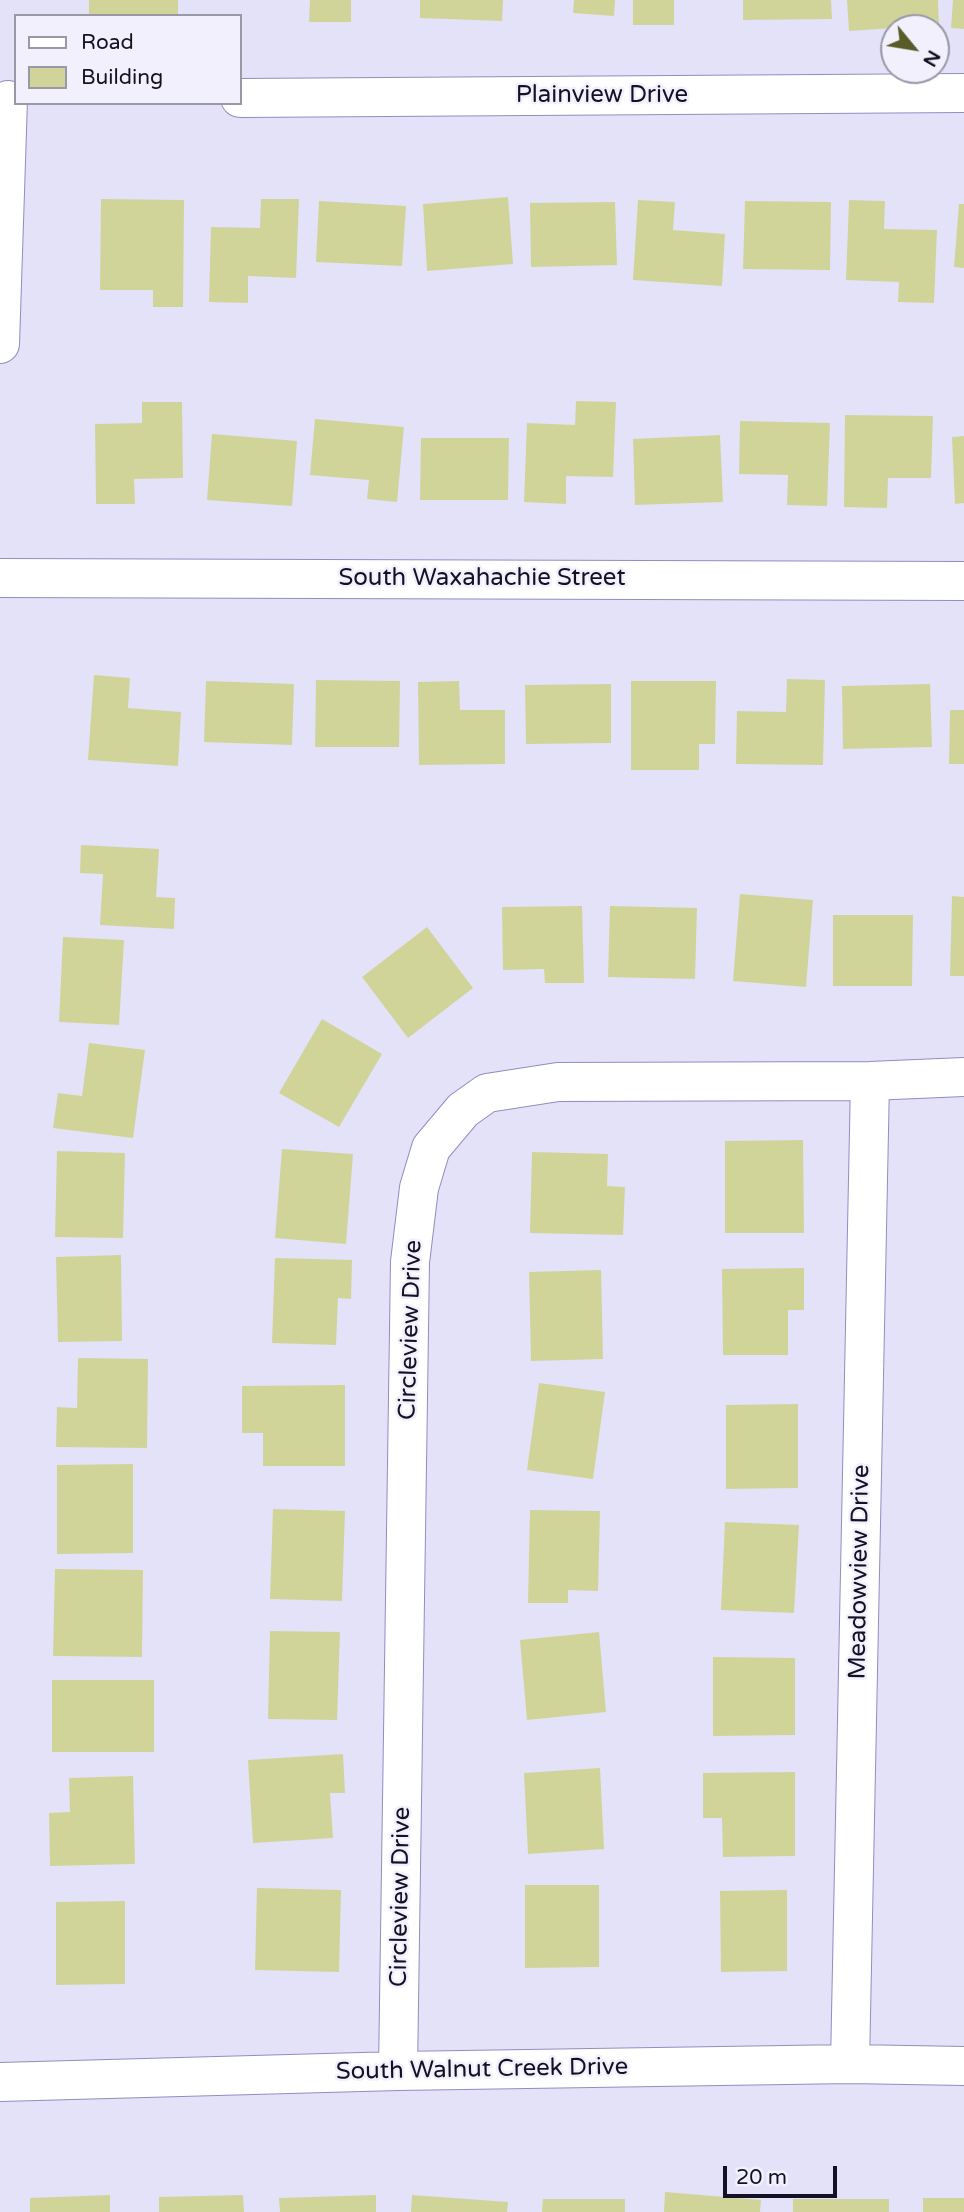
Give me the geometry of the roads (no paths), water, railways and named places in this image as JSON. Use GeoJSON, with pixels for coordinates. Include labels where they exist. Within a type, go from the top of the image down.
{"type":"FeatureCollection","features":[{"type":"Feature","properties":{"kind":"street","name":"Plainview Drive"},"geometry":{"type":"LineString","coordinates":[[242,99],[964,93]]}},
{"type":"Feature","properties":{"kind":"street"},"geometry":{"type":"LineString","coordinates":[[0,344],[8,100]]}},
{"type":"Feature","properties":{"kind":"street","name":"South Waxahachie Street"},"geometry":{"type":"LineString","coordinates":[[0,578],[964,581]]}},
{"type":"Feature","properties":{"kind":"street","name":"Circleview Drive"},"geometry":{"type":"LineString","coordinates":[[398,2071],[410,1262],[419,1188],[431,1148],[463,1110],[487,1093],[558,1082],[870,1081],[964,1077]]}},
{"type":"Feature","properties":{"kind":"street","name":"Meadowview Drive"},"geometry":{"type":"LineString","coordinates":[[850,2064],[870,1081]]}},
{"type":"Feature","properties":{"kind":"street","name":"South Walnut Creek Drive"},"geometry":{"type":"LineString","coordinates":[[0,2082],[398,2071],[850,2064],[964,2066]]}}]}
